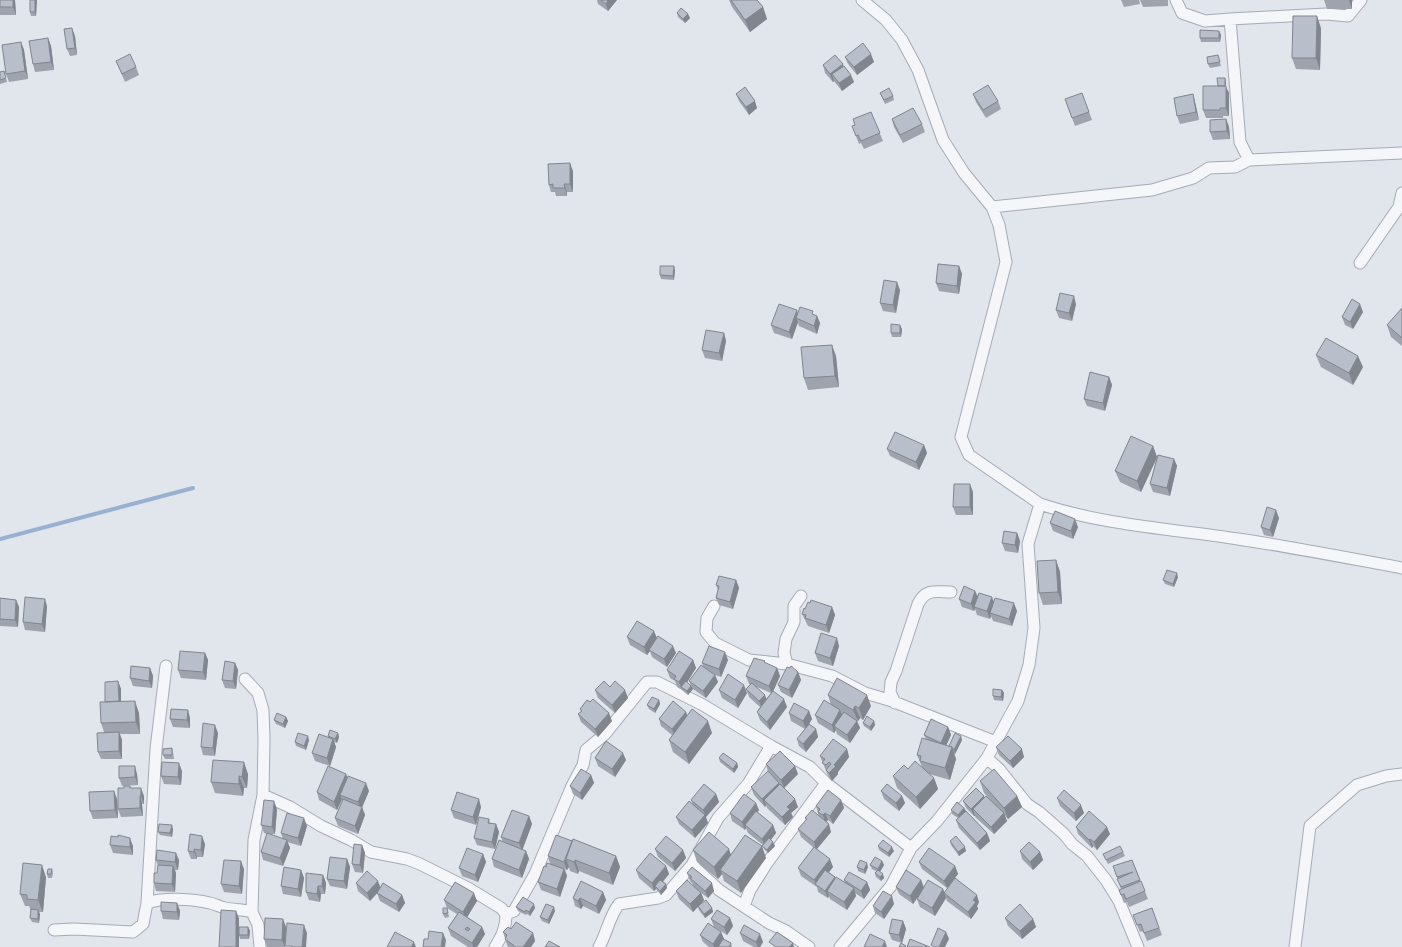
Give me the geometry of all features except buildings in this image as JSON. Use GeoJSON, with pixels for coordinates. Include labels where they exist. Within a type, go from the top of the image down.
{"type":"FeatureCollection","features":[{"type":"Feature","properties":{"kind":"street"},"geometry":{"type":"LineString","coordinates":[[862,0],[886,20],[902,40],[918,70],[943,140],[964,173],[992,207],[999,225],[1006,262],[961,437],[969,455],[1040,504],[1068,513],[1239,539],[1402,568]]}},
{"type":"Feature","properties":{"kind":"street"},"geometry":{"type":"LineString","coordinates":[[1176,0],[1182,13],[1205,21],[1326,14],[1348,16],[1361,0]]}},
{"type":"Feature","properties":{"kind":"street"},"geometry":{"type":"LineString","coordinates":[[1230,19],[1240,142],[1249,160]]}},
{"type":"Feature","properties":{"kind":"street"},"geometry":{"type":"LineString","coordinates":[[992,207],[1152,190],[1192,178],[1209,168],[1235,167],[1249,160],[1402,152]]}},
{"type":"Feature","properties":{"kind":"street"},"geometry":{"type":"LineString","coordinates":[[1360,263],[1400,207],[1402,193]]}},
{"type":"Feature","properties":{"kind":"street"},"geometry":{"type":"LineString","coordinates":[[840,947],[891,886],[911,848],[937,821],[987,758],[1018,701],[1029,665],[1034,628],[1028,544],[1040,504]]}},
{"type":"Feature","properties":{"kind":"street"},"geometry":{"type":"LineString","coordinates":[[895,703],[890,692],[891,682],[922,596],[929,592],[952,592]]}},
{"type":"Feature","properties":{"kind":"street"},"geometry":{"type":"LineString","coordinates":[[787,664],[784,653],[786,639],[794,622],[794,606],[801,596]]}},
{"type":"Feature","properties":{"kind":"street"},"geometry":{"type":"LineString","coordinates":[[714,606],[707,618],[706,632],[715,643],[749,660],[787,664],[832,676],[865,693],[996,742]]}},
{"type":"Feature","properties":{"kind":"street"},"geometry":{"type":"LineString","coordinates":[[54,930],[74,929],[133,932],[143,924],[147,904],[156,749],[166,666]]}},
{"type":"Feature","properties":{"kind":"street"},"geometry":{"type":"LineString","coordinates":[[245,678],[258,693],[263,710],[264,795],[254,840],[252,912],[258,925],[260,947]]}},
{"type":"Feature","properties":{"kind":"street"},"geometry":{"type":"LineString","coordinates":[[506,914],[514,912],[535,874],[572,786],[583,765],[586,750],[605,734],[647,682],[657,682],[703,705],[810,767],[826,783],[911,848]]}},
{"type":"Feature","properties":{"kind":"street"},"geometry":{"type":"LineString","coordinates":[[599,947],[612,913],[619,904],[666,895],[692,865],[718,818],[748,784],[771,746]]}},
{"type":"Feature","properties":{"kind":"street"},"geometry":{"type":"LineString","coordinates":[[987,758],[999,769],[1027,804],[1045,817],[1087,856],[1106,880],[1119,901],[1138,947]]}},
{"type":"Feature","properties":{"kind":"street"},"geometry":{"type":"LineString","coordinates":[[1295,947],[1310,826],[1357,785],[1386,776],[1402,774]]}},
{"type":"Feature","properties":{"kind":"street"},"geometry":{"type":"LineString","coordinates":[[744,906],[750,890],[767,863],[826,783]]}},
{"type":"Feature","properties":{"kind":"street"},"geometry":{"type":"LineString","coordinates":[[264,795],[290,807],[321,826],[371,852],[413,862],[468,888],[500,908],[506,914],[506,923],[503,934],[495,947]]}},
{"type":"Feature","properties":{"kind":"street"},"geometry":{"type":"LineString","coordinates":[[692,865],[719,890],[809,947]]}},
{"type":"Feature","properties":{"kind":"street"},"geometry":{"type":"LineString","coordinates":[[147,904],[156,900],[209,902],[226,909],[243,909],[252,912]]}},
{"type":"Feature","properties":{"kind":"waterway"},"geometry":{"type":"LineString","coordinates":[[0,539],[193,488]]}}]}
